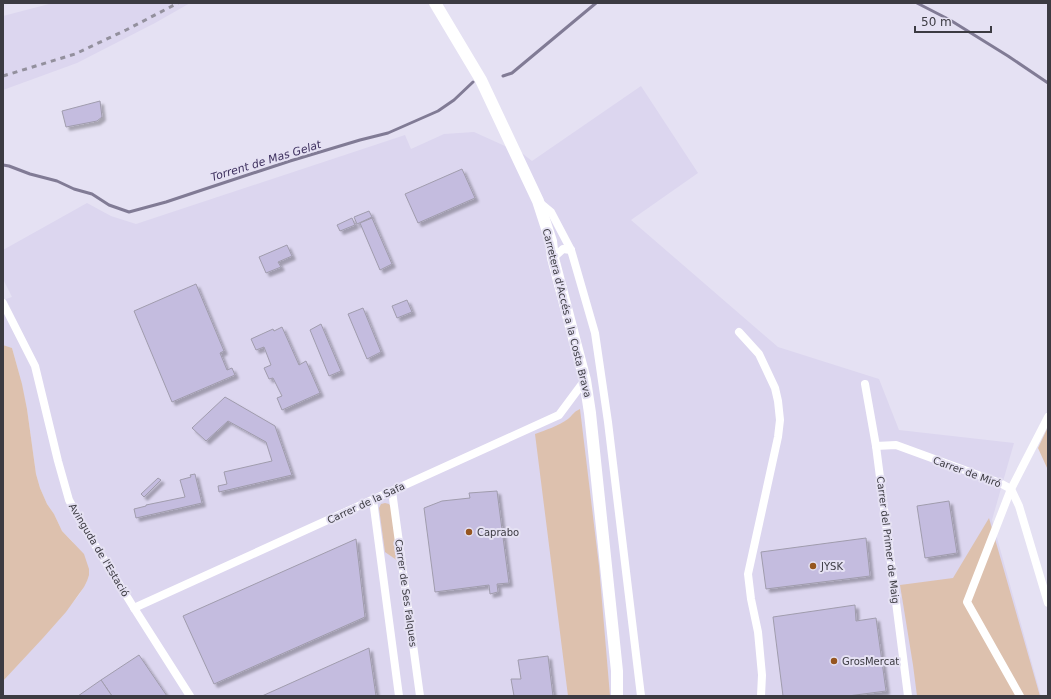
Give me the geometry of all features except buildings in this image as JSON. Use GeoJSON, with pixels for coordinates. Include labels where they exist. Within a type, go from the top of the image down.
{"type":"FeatureCollection","features":[{"type":"Feature","properties":{"kind":"main road","name":"Carretera d'Accés a la Costa Brava"},"geometry":{"type":"LineString","coordinates":[[435,3],[481,80],[538,201],[551,240],[553,258],[585,380],[590,413],[617,671],[617,696]]}},
{"type":"Feature","properties":{"kind":"main road","name":"Carretera d'Accés a la Costa Brava"},"geometry":{"type":"LineString","coordinates":[[617,671],[625,696]]}},
{"type":"Feature","properties":{"kind":"street"},"geometry":{"type":"LineString","coordinates":[[538,201],[551,212],[571,250],[595,333],[608,422],[641,696]]}},
{"type":"Feature","properties":{"kind":"street"},"geometry":{"type":"LineString","coordinates":[[553,258],[563,249],[571,250]]}},
{"type":"Feature","properties":{"kind":"street","name":"Avinguda de l'Estació"},"geometry":{"type":"LineString","coordinates":[[3,303],[35,366],[69,500],[82,524],[190,696]]}},
{"type":"Feature","properties":{"kind":"street"},"geometry":{"type":"LineString","coordinates":[[739,332],[759,354],[775,388],[780,420],[778,437],[748,574],[751,599],[758,632],[762,675],[761,696]]}},
{"type":"Feature","properties":{"kind":"street","name":"Carrer de la Safa"},"geometry":{"type":"LineString","coordinates":[[134,608],[559,415],[585,380]]}},
{"type":"Feature","properties":{"kind":"street","name":"Carrer del Primer de Maig"},"geometry":{"type":"LineString","coordinates":[[865,384],[876,446],[908,696]]}},
{"type":"Feature","properties":{"kind":"street"},"geometry":{"type":"LineString","coordinates":[[1020,696],[967,602],[1011,489],[1048,417]]}},
{"type":"Feature","properties":{"kind":"street","name":"Carrer de Miró"},"geometry":{"type":"LineString","coordinates":[[876,446],[896,445],[1000,483],[1011,489],[1020,506],[1045,578],[1048,603]]}},
{"type":"Feature","properties":{"kind":"street","name":"Carrer de Ses Falques"},"geometry":{"type":"LineString","coordinates":[[392,491],[420,696]]}},
{"type":"Feature","properties":{"kind":"street","name":"Carrer de Ses Falques"},"geometry":{"type":"LineString","coordinates":[[373,500],[398,696]]}},
{"type":"Feature","properties":{"kind":"shaded area"},"geometry":{"type":"Polygon","coordinates":[[[53,3],[190,3],[155,23],[77,63],[3,90],[3,16],[53,3]]]}},
{"type":"Feature","properties":{"kind":"shaded area"},"geometry":{"type":"Polygon","coordinates":[[[641,86],[698,173],[631,220],[778,347],[879,379],[899,430],[1014,443],[992,520],[1041,696],[3,696],[3,681],[57,622],[79,595],[87,581],[73,542],[62,531],[40,488],[36,474],[27,409],[20,377],[12,348],[3,345],[3,300],[12,297],[3,279],[3,250],[87,203],[111,216],[136,224],[405,135],[411,149],[444,134],[474,132],[523,154],[532,161],[641,86]]]}},
{"type":"Feature","properties":{"kind":"shaded area"},"geometry":{"type":"Polygon","coordinates":[[[3,345],[12,348],[22,384],[36,474],[40,488],[62,531],[84,554],[89,569],[89,575],[84,587],[66,612],[3,681],[3,345]]]}},
{"type":"Feature","properties":{"kind":"shaded area"},"geometry":{"type":"Polygon","coordinates":[[[580,409],[599,566],[610,696],[568,696],[535,434],[560,424],[580,409]]]}},
{"type":"Feature","properties":{"kind":"shaded area"},"geometry":{"type":"Polygon","coordinates":[[[1048,427],[1048,470],[1038,448],[1048,427]]]}},
{"type":"Feature","properties":{"kind":"shaded area"},"geometry":{"type":"Polygon","coordinates":[[[381,504],[389,504],[391,507],[398,561],[385,552],[379,508],[381,504]]]}},
{"type":"Feature","properties":{"kind":"shaded area"},"geometry":{"type":"Polygon","coordinates":[[[989,518],[1040,696],[917,696],[900,585],[953,578],[989,518]]]}},
{"type":"Feature","properties":{"kind":"waterway","name":"Torrent de Mas Gelat"},"geometry":{"type":"LineString","coordinates":[[503,76],[512,73],[596,3]]}},
{"type":"Feature","properties":{"kind":"waterway","name":"Torrent de Mas Gelat"},"geometry":{"type":"LineString","coordinates":[[917,3],[950,20],[1048,83]]}},
{"type":"Feature","properties":{"kind":"waterway","name":"Torrent de Mas Gelat"},"geometry":{"type":"LineString","coordinates":[[3,165],[57,181],[74,189],[92,194],[109,205],[129,212],[166,202],[290,161],[388,133],[438,111],[454,100],[473,82]]}},
{"type":"Feature","properties":{"kind":"railway"},"geometry":{"type":"LineString","coordinates":[[3,76],[75,54],[178,3]]}},
{"type":"Feature","properties":{"kind":"place","name":"Caprabo"},"geometry":{"type":"Point","coordinates":[469,532]}},
{"type":"Feature","properties":{"kind":"place","name":"JYSK"},"geometry":{"type":"Point","coordinates":[813,566]}},
{"type":"Feature","properties":{"kind":"place","name":"GrosMercat"},"geometry":{"type":"Point","coordinates":[834,661]}}]}
